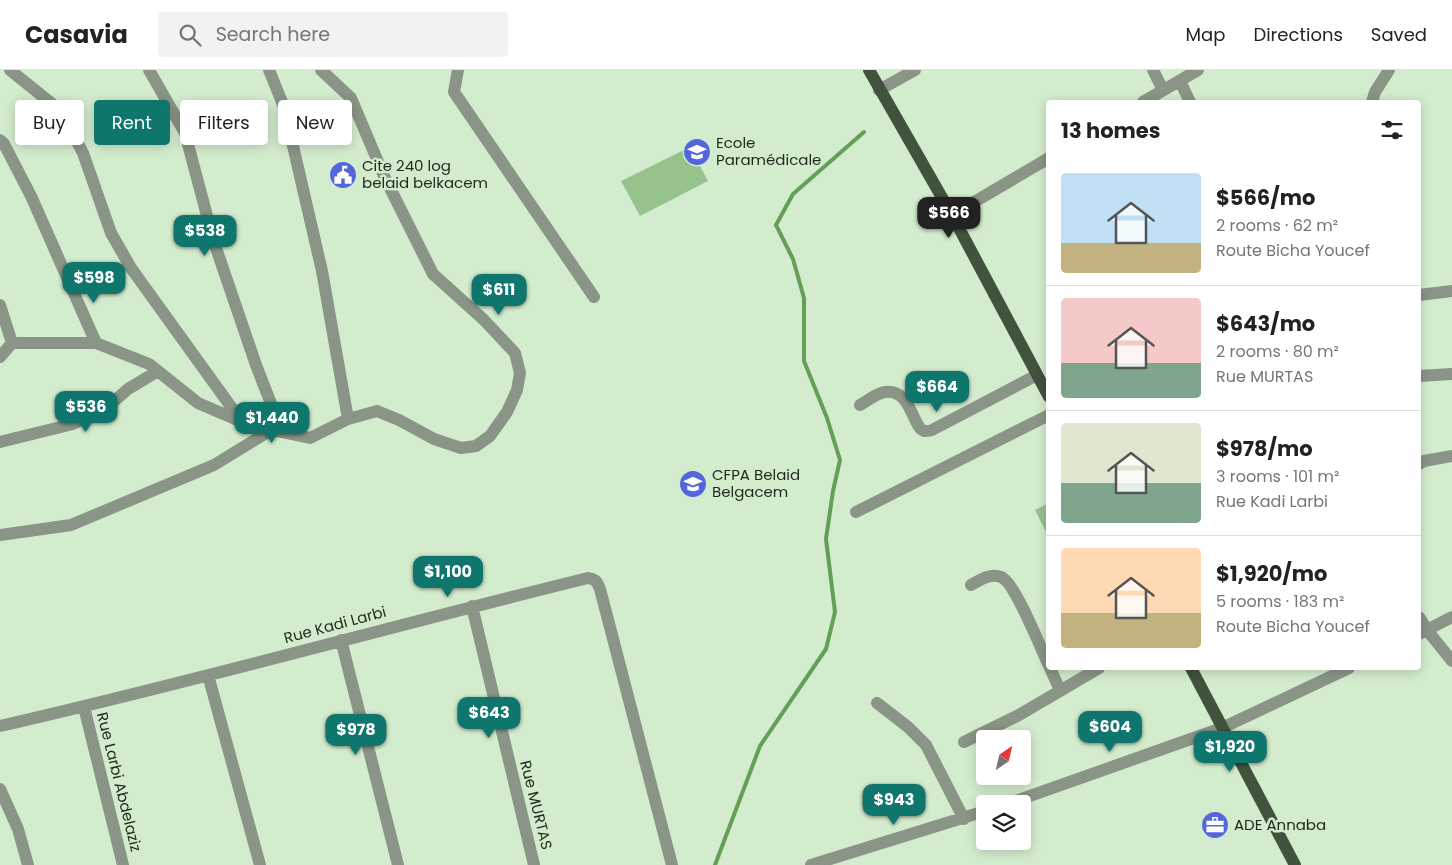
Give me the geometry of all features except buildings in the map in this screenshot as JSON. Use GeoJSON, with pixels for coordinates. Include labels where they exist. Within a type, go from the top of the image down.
{"type":"FeatureCollection","features":[{"type":"Feature","properties":{"kind":"main road"},"geometry":{"type":"LineString","coordinates":[[869,70],[952,215],[1046,392]]}},
{"type":"Feature","properties":{"kind":"main road"},"geometry":{"type":"LineString","coordinates":[[1191,670],[1295,865]]}},
{"type":"Feature","properties":{"kind":"street"},"geometry":{"type":"LineString","coordinates":[[10,70],[61,111],[83,153],[111,233],[131,268],[242,422]]}},
{"type":"Feature","properties":{"kind":"street"},"geometry":{"type":"LineString","coordinates":[[149,70],[186,133],[214,242],[277,431]]}},
{"type":"Feature","properties":{"kind":"street"},"geometry":{"type":"LineString","coordinates":[[269,70],[284,108],[318,252],[348,419]]}},
{"type":"Feature","properties":{"kind":"street"},"geometry":{"type":"LineString","coordinates":[[0,357],[12,343],[96,343],[149,364],[198,403],[242,422],[310,438],[348,419],[377,411],[399,420],[434,439],[461,448],[476,446],[490,436],[507,412],[517,390],[520,373],[516,353],[484,320],[433,274],[384,176],[351,98],[321,70]]}},
{"type":"Feature","properties":{"kind":"street"},"geometry":{"type":"LineString","coordinates":[[458,70],[454,92],[594,297]]}},
{"type":"Feature","properties":{"kind":"street"},"geometry":{"type":"LineString","coordinates":[[879,90],[915,70]]}},
{"type":"Feature","properties":{"kind":"street"},"geometry":{"type":"LineString","coordinates":[[1153,70],[1163,90]]}},
{"type":"Feature","properties":{"kind":"street"},"geometry":{"type":"LineString","coordinates":[[1146,100],[1198,70]]}},
{"type":"Feature","properties":{"kind":"street"},"geometry":{"type":"LineString","coordinates":[[1373,100],[1375,92],[1389,70]]}},
{"type":"Feature","properties":{"kind":"street"},"geometry":{"type":"LineString","coordinates":[[1180,81],[1189,100]]}},
{"type":"Feature","properties":{"kind":"street"},"geometry":{"type":"LineString","coordinates":[[0,140],[4,144],[31,196],[96,343]]}},
{"type":"Feature","properties":{"kind":"street"},"geometry":{"type":"LineString","coordinates":[[952,215],[1046,160]]}},
{"type":"Feature","properties":{"kind":"street"},"geometry":{"type":"LineString","coordinates":[[1421,295],[1452,291]]}},
{"type":"Feature","properties":{"kind":"street"},"geometry":{"type":"LineString","coordinates":[[0,305],[12,343]]}},
{"type":"Feature","properties":{"kind":"street"},"geometry":{"type":"LineString","coordinates":[[0,442],[74,424],[112,403],[128,389],[158,372]]}},
{"type":"Feature","properties":{"kind":"street"},"geometry":{"type":"LineString","coordinates":[[1421,376],[1452,374]]}},
{"type":"Feature","properties":{"kind":"street"},"geometry":{"type":"LineString","coordinates":[[860,405],[883,392],[897,394],[910,409],[919,427],[924,431],[932,430],[1037,375]]}},
{"type":"Feature","properties":{"kind":"street"},"geometry":{"type":"LineString","coordinates":[[856,512],[1046,417]]}},
{"type":"Feature","properties":{"kind":"street"},"geometry":{"type":"LineString","coordinates":[[0,536],[71,524],[214,465],[277,431]]}},
{"type":"Feature","properties":{"kind":"street"},"geometry":{"type":"LineString","coordinates":[[1421,463],[1452,456]]}},
{"type":"Feature","properties":{"kind":"street"},"geometry":{"type":"LineString","coordinates":[[971,584],[991,576],[1002,577],[1011,587],[1020,604],[1046,660]]}},
{"type":"Feature","properties":{"kind":"street","name":"Rue Kadi Larbi"},"geometry":{"type":"LineString","coordinates":[[0,726],[84,707],[472,606],[594,578],[597,582],[672,865]]}},
{"type":"Feature","properties":{"kind":"street","name":"Rue MURTAS"},"geometry":{"type":"LineString","coordinates":[[472,606],[534,865]]}},
{"type":"Feature","properties":{"kind":"street"},"geometry":{"type":"LineString","coordinates":[[1452,618],[1423,632],[1452,661]]}},
{"type":"Feature","properties":{"kind":"street"},"geometry":{"type":"LineString","coordinates":[[341,640],[398,865]]}},
{"type":"Feature","properties":{"kind":"street"},"geometry":{"type":"LineString","coordinates":[[1050,670],[1060,690]]}},
{"type":"Feature","properties":{"kind":"street"},"geometry":{"type":"LineString","coordinates":[[964,742],[1019,715],[1095,670]]}},
{"type":"Feature","properties":{"kind":"street"},"geometry":{"type":"LineString","coordinates":[[1031,796],[1222,728],[1345,670]]}},
{"type":"Feature","properties":{"kind":"street"},"geometry":{"type":"LineString","coordinates":[[208,675],[260,865]]}},
{"type":"Feature","properties":{"kind":"street"},"geometry":{"type":"LineString","coordinates":[[877,703],[912,731],[926,745],[964,819]]}},
{"type":"Feature","properties":{"kind":"street","name":"Rue Larbi Abdelaziz"},"geometry":{"type":"LineString","coordinates":[[84,707],[123,865]]}},
{"type":"Feature","properties":{"kind":"street"},"geometry":{"type":"LineString","coordinates":[[0,789],[18,829],[28,865]]}},
{"type":"Feature","properties":{"kind":"street"},"geometry":{"type":"LineString","coordinates":[[811,865],[976,814]]}},
{"type":"Feature","properties":{"kind":"green space"},"geometry":{"type":"Polygon","coordinates":[[[690,147],[708,181],[640,216],[621,181],[690,147]]]}},
{"type":"Feature","properties":{"kind":"green space"},"geometry":{"type":"Polygon","coordinates":[[[1046,504],[1046,532],[1035,510],[1046,504]]]}},
{"type":"Feature","properties":{"kind":"waterway"},"geometry":{"type":"LineString","coordinates":[[715,865],[760,746],[826,649],[835,612],[826,539],[840,460],[827,418],[804,361],[804,298],[793,259],[776,225],[793,194],[864,132]]}},
{"type":"Feature","properties":{"kind":"place","name":"Ecole Paramédicale"},"geometry":{"type":"Point","coordinates":[697,152]}},
{"type":"Feature","properties":{"kind":"place","name":"Cite 240 log belaid belkacem"},"geometry":{"type":"Point","coordinates":[343,175]}},
{"type":"Feature","properties":{"kind":"place","name":"CFPA Belaid Belgacem"},"geometry":{"type":"Point","coordinates":[693,484]}},
{"type":"Feature","properties":{"kind":"place","name":"ADE Annaba"},"geometry":{"type":"Point","coordinates":[1215,825]}}]}
